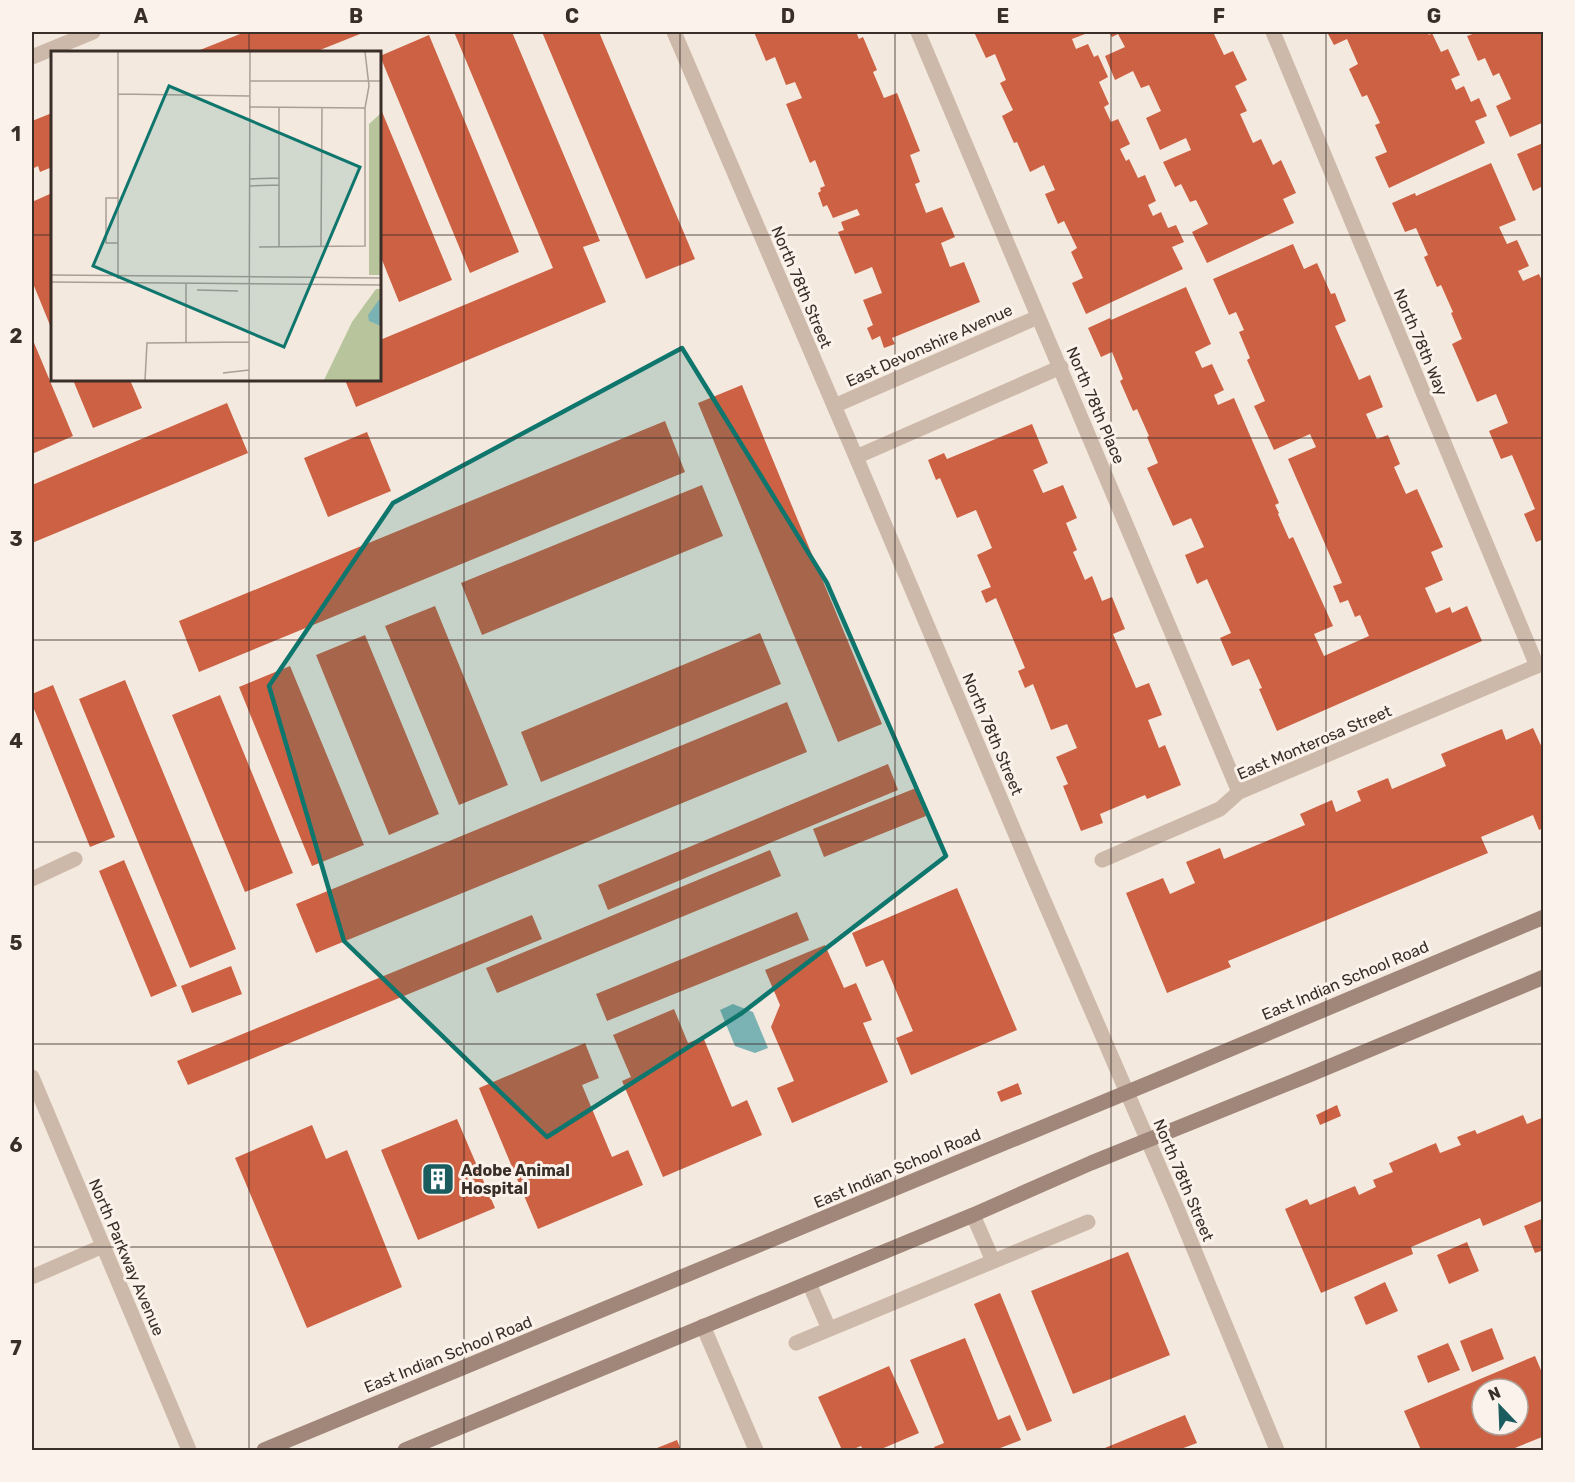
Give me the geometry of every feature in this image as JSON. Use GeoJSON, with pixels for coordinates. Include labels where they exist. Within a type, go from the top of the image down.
{"type":"FeatureCollection","features":[{"type":"Feature","properties":{"kind":"main road","name":"East Indian School Road"},"geometry":{"type":"LineString","coordinates":[[264,1450],[1544,917]]}},
{"type":"Feature","properties":{"kind":"main road"},"geometry":{"type":"LineString","coordinates":[[405,1450],[973,1215],[1091,1163],[1544,977]]}},
{"type":"Feature","properties":{"kind":"street"},"geometry":{"type":"LineString","coordinates":[[32,57],[93,32]]}},
{"type":"Feature","properties":{"kind":"street","name":"North 78th Street"},"geometry":{"type":"LineString","coordinates":[[674,32],[1179,1211],[1277,1450]]}},
{"type":"Feature","properties":{"kind":"street","name":"North 78th Place"},"geometry":{"type":"LineString","coordinates":[[918,32],[1239,792]]}},
{"type":"Feature","properties":{"kind":"street","name":"North 78th Way"},"geometry":{"type":"LineString","coordinates":[[1273,32],[1540,664]]}},
{"type":"Feature","properties":{"kind":"street","name":"East Devonshire Avenue"},"geometry":{"type":"LineString","coordinates":[[834,406],[1038,317]]}},
{"type":"Feature","properties":{"kind":"street"},"geometry":{"type":"LineString","coordinates":[[856,457],[1061,367]]}},
{"type":"Feature","properties":{"kind":"street","name":"East Monterosa Street"},"geometry":{"type":"LineString","coordinates":[[1102,860],[1221,809],[1239,792],[1540,664]]}},
{"type":"Feature","properties":{"kind":"street"},"geometry":{"type":"LineString","coordinates":[[32,879],[75,859]]}},
{"type":"Feature","properties":{"kind":"street","name":"North Parkway Avenue"},"geometry":{"type":"LineString","coordinates":[[32,1077],[189,1450]]}},
{"type":"Feature","properties":{"kind":"street"},"geometry":{"type":"LineString","coordinates":[[973,1215],[993,1261]]}},
{"type":"Feature","properties":{"kind":"street"},"geometry":{"type":"LineString","coordinates":[[796,1343],[1088,1222]]}},
{"type":"Feature","properties":{"kind":"street"},"geometry":{"type":"LineString","coordinates":[[32,1277],[103,1246]]}},
{"type":"Feature","properties":{"kind":"street"},"geometry":{"type":"LineString","coordinates":[[809,1283],[829,1329]]}},
{"type":"Feature","properties":{"kind":"street"},"geometry":{"type":"LineString","coordinates":[[703,1326],[756,1450]]}},
{"type":"Feature","properties":{"kind":"highlighted area"},"geometry":{"type":"Polygon","coordinates":[[[682,348],[827,583],[946,856],[742,1013],[547,1137],[344,941],[269,686],[393,503],[682,348]]]}},
{"type":"Feature","properties":{"kind":"water"},"geometry":{"type":"Polygon","coordinates":[[[733,1004],[753,1012],[768,1048],[755,1053],[735,1046],[720,1010],[733,1004]]]}},
{"type":"Feature","properties":{"kind":"building"},"geometry":{"type":"Polygon","coordinates":[[[245,32],[365,32],[318,51],[198,51],[245,32]]]}},
{"type":"Feature","properties":{"kind":"building"},"geometry":{"type":"Polygon","coordinates":[[[454,32],[512,32],[600,241],[583,247],[606,302],[356,407],[345,381],[381,381],[381,340],[553,268],[454,32]]]}},
{"type":"Feature","properties":{"kind":"building"},"geometry":{"type":"Polygon","coordinates":[[[542,32],[599,32],[695,259],[646,279],[542,32]]]}},
{"type":"Feature","properties":{"kind":"building"},"geometry":{"type":"Polygon","coordinates":[[[754,32],[856,32],[859,39],[863,37],[877,70],[873,72],[884,98],[897,93],[920,151],[910,155],[920,182],[915,184],[926,213],[942,207],[955,237],[941,243],[950,267],[964,262],[980,302],[892,338],[895,344],[884,348],[880,336],[872,340],[867,328],[873,325],[863,300],[882,293],[872,267],[855,274],[838,232],[844,230],[841,222],[860,215],[857,209],[833,218],[827,205],[823,207],[818,193],[821,191],[820,188],[825,186],[815,160],[810,163],[786,104],[802,98],[795,82],[786,85],[775,57],[766,61],[754,32]]]}},
{"type":"Feature","properties":{"kind":"building"},"geometry":{"type":"Polygon","coordinates":[[[974,32],[1084,32],[1085,34],[1072,39],[1076,49],[1088,44],[1094,57],[1098,55],[1108,77],[1099,82],[1109,104],[1104,107],[1111,122],[1118,119],[1130,144],[1120,149],[1126,161],[1129,159],[1138,178],[1145,175],[1156,201],[1148,205],[1153,216],[1161,212],[1168,228],[1176,225],[1184,242],[1172,247],[1183,269],[1086,314],[1072,283],[1083,278],[1071,252],[1077,248],[1064,221],[1058,224],[1045,194],[1055,190],[1044,165],[1030,172],[1017,142],[1014,143],[1002,116],[1013,110],[1000,83],[1006,80],[995,54],[986,58],[974,32]]]}},
{"type":"Feature","properties":{"kind":"building"},"geometry":{"type":"Polygon","coordinates":[[[1109,32],[1213,32],[1224,55],[1233,51],[1247,80],[1235,86],[1247,111],[1240,114],[1253,143],[1261,139],[1273,165],[1281,160],[1296,193],[1283,199],[1294,223],[1207,263],[1192,232],[1208,224],[1196,200],[1190,202],[1181,184],[1175,187],[1163,162],[1191,150],[1186,138],[1160,150],[1146,118],[1161,111],[1149,85],[1141,88],[1133,71],[1115,80],[1105,56],[1125,47],[1118,34],[1112,37],[1109,32]]]}},
{"type":"Feature","properties":{"kind":"building"},"geometry":{"type":"Polygon","coordinates":[[[1327,32],[1427,32],[1429,35],[1432,33],[1441,52],[1448,49],[1460,75],[1451,79],[1456,90],[1464,86],[1471,102],[1479,98],[1487,116],[1475,121],[1485,143],[1389,188],[1375,157],[1387,152],[1375,125],[1380,123],[1367,95],[1362,97],[1349,69],[1358,64],[1347,39],[1334,45],[1327,32]]]}},
{"type":"Feature","properties":{"kind":"building"},"geometry":{"type":"Polygon","coordinates":[[[1478,32],[1544,32],[1544,122],[1510,137],[1496,106],[1511,99],[1499,73],[1493,76],[1485,58],[1478,61],[1467,36],[1478,32]]]}},
{"type":"Feature","properties":{"kind":"building"},"geometry":{"type":"Polygon","coordinates":[[[429,35],[519,252],[470,273],[381,56],[429,35]]]}},
{"type":"Feature","properties":{"kind":"building"},"geometry":{"type":"Polygon","coordinates":[[[381,109],[452,280],[399,302],[381,257],[381,109]]]}},
{"type":"Feature","properties":{"kind":"building"},"geometry":{"type":"Polygon","coordinates":[[[51,113],[51,167],[40,172],[38,166],[32,169],[32,121],[51,113]]]}},
{"type":"Feature","properties":{"kind":"building"},"geometry":{"type":"Polygon","coordinates":[[[1543,143],[1543,194],[1541,187],[1533,191],[1517,154],[1543,143]]]}},
{"type":"Feature","properties":{"kind":"building"},"geometry":{"type":"Polygon","coordinates":[[[1491,163],[1516,220],[1499,227],[1507,244],[1517,240],[1529,266],[1518,271],[1523,281],[1539,274],[1544,285],[1544,539],[1536,542],[1524,514],[1535,509],[1512,455],[1501,459],[1489,431],[1508,423],[1496,394],[1477,402],[1452,344],[1462,339],[1451,313],[1453,312],[1441,285],[1437,287],[1424,257],[1428,255],[1416,228],[1405,232],[1392,203],[1415,193],[1416,196],[1491,163]]]}},
{"type":"Feature","properties":{"kind":"building"},"geometry":{"type":"Polygon","coordinates":[[[51,193],[51,328],[32,281],[32,202],[51,193]]]}},
{"type":"Feature","properties":{"kind":"building"},"geometry":{"type":"Polygon","coordinates":[[[1293,244],[1304,269],[1317,263],[1331,294],[1335,293],[1346,321],[1335,326],[1359,380],[1370,375],[1383,407],[1366,414],[1377,439],[1388,435],[1400,464],[1394,467],[1406,494],[1417,489],[1443,547],[1431,552],[1443,580],[1425,588],[1436,613],[1450,607],[1452,613],[1467,606],[1482,641],[1277,731],[1249,659],[1232,666],[1220,638],[1231,633],[1207,579],[1197,584],[1185,555],[1204,547],[1191,518],[1173,526],[1147,468],[1158,463],[1147,437],[1149,436],[1137,409],[1133,411],[1120,381],[1123,379],[1112,352],[1101,357],[1088,328],[1186,287],[1211,344],[1195,352],[1202,368],[1212,364],[1224,390],[1214,395],[1218,405],[1234,398],[1279,503],[1275,505],[1278,514],[1289,539],[1293,537],[1333,626],[1314,634],[1324,656],[1369,636],[1360,615],[1355,617],[1348,600],[1340,603],[1333,586],[1342,583],[1288,459],[1316,447],[1310,434],[1274,450],[1254,406],[1265,401],[1247,360],[1250,358],[1239,332],[1244,330],[1236,312],[1229,315],[1213,279],[1293,244]]]}},
{"type":"Feature","properties":{"kind":"building"},"geometry":{"type":"Polygon","coordinates":[[[32,338],[73,436],[32,454],[32,338]]]}},
{"type":"Feature","properties":{"kind":"building"},"geometry":{"type":"Polygon","coordinates":[[[73,381],[130,381],[142,408],[93,428],[73,381]]]}},
{"type":"Feature","properties":{"kind":"building"},"geometry":{"type":"Polygon","coordinates":[[[742,385],[882,724],[838,742],[698,403],[742,385]]]}},
{"type":"Feature","properties":{"kind":"building"},"geometry":{"type":"Polygon","coordinates":[[[227,403],[248,453],[32,543],[32,485],[227,403]]]}},
{"type":"Feature","properties":{"kind":"building"},"geometry":{"type":"Polygon","coordinates":[[[665,421],[685,472],[199,672],[179,621],[665,421]]]}},
{"type":"Feature","properties":{"kind":"building"},"geometry":{"type":"Polygon","coordinates":[[[1032,424],[1048,463],[1033,470],[1043,493],[1063,485],[1077,518],[1066,523],[1077,550],[1073,552],[1085,580],[1092,576],[1102,601],[1112,597],[1125,629],[1113,634],[1136,688],[1149,683],[1162,715],[1148,720],[1159,748],[1165,745],[1181,785],[1147,799],[1145,795],[1100,814],[1103,823],[1081,831],[1063,786],[1068,784],[1056,757],[1077,748],[1067,724],[1051,730],[1033,684],[1025,688],[1018,671],[1025,668],[996,598],[986,603],[981,591],[991,587],[977,555],[992,548],[976,510],[957,518],[940,478],[936,480],[928,460],[944,453],[947,459],[1032,424]]]}},
{"type":"Feature","properties":{"kind":"building"},"geometry":{"type":"Polygon","coordinates":[[[367,432],[391,491],[328,517],[304,458],[367,432]]]}},
{"type":"Feature","properties":{"kind":"building"},"geometry":{"type":"Polygon","coordinates":[[[702,485],[723,536],[482,635],[461,583],[702,485]]]}},
{"type":"Feature","properties":{"kind":"building"},"geometry":{"type":"Polygon","coordinates":[[[435,606],[508,785],[459,805],[385,626],[435,606]]]}},
{"type":"Feature","properties":{"kind":"building"},"geometry":{"type":"Polygon","coordinates":[[[760,633],[781,684],[541,782],[521,732],[760,633]]]}},
{"type":"Feature","properties":{"kind":"building"},"geometry":{"type":"Polygon","coordinates":[[[365,635],[439,814],[389,835],[316,655],[365,635]]]}},
{"type":"Feature","properties":{"kind":"building"},"geometry":{"type":"Polygon","coordinates":[[[290,666],[364,845],[312,866],[239,687],[290,666]]]}},
{"type":"Feature","properties":{"kind":"building"},"geometry":{"type":"Polygon","coordinates":[[[125,680],[236,949],[190,968],[79,699],[125,680]]]}},
{"type":"Feature","properties":{"kind":"building"},"geometry":{"type":"Polygon","coordinates":[[[53,685],[115,837],[90,847],[32,704],[32,694],[53,685]]]}},
{"type":"Feature","properties":{"kind":"building"},"geometry":{"type":"Polygon","coordinates":[[[220,695],[293,873],[245,892],[172,715],[220,695]]]}},
{"type":"Feature","properties":{"kind":"building"},"geometry":{"type":"Polygon","coordinates":[[[787,702],[807,752],[316,953],[296,904],[787,702]]]}},
{"type":"Feature","properties":{"kind":"building"},"geometry":{"type":"Polygon","coordinates":[[[1533,728],[1544,752],[1544,828],[1539,830],[1533,815],[1481,837],[1488,853],[1228,961],[1231,967],[1167,993],[1126,893],[1163,878],[1170,894],[1195,883],[1186,862],[1220,848],[1224,859],[1305,825],[1300,814],[1332,800],[1336,812],[1361,801],[1357,791],[1388,778],[1392,789],[1446,766],[1441,754],[1502,729],[1506,740],[1533,728]]]}},
{"type":"Feature","properties":{"kind":"building"},"geometry":{"type":"Polygon","coordinates":[[[888,764],[898,790],[608,910],[598,885],[888,764]]]}},
{"type":"Feature","properties":{"kind":"building"},"geometry":{"type":"Polygon","coordinates":[[[916,788],[926,816],[824,857],[813,829],[916,788]]]}},
{"type":"Feature","properties":{"kind":"building"},"geometry":{"type":"Polygon","coordinates":[[[770,850],[781,876],[497,993],[486,968],[770,850]]]}},
{"type":"Feature","properties":{"kind":"building"},"geometry":{"type":"Polygon","coordinates":[[[124,860],[177,986],[151,997],[99,871],[124,860]]]}},
{"type":"Feature","properties":{"kind":"building"},"geometry":{"type":"Polygon","coordinates":[[[957,888],[1017,1030],[911,1075],[896,1038],[913,1031],[883,960],[866,967],[852,933],[957,888]]]}},
{"type":"Feature","properties":{"kind":"building"},"geometry":{"type":"Polygon","coordinates":[[[797,912],[809,940],[607,1021],[596,994],[797,912]]]}},
{"type":"Feature","properties":{"kind":"building"},"geometry":{"type":"Polygon","coordinates":[[[532,915],[542,939],[188,1085],[177,1061],[532,915]]]}},
{"type":"Feature","properties":{"kind":"building"},"geometry":{"type":"Polygon","coordinates":[[[825,945],[844,988],[856,983],[872,1020],[863,1023],[888,1082],[792,1123],[777,1088],[794,1081],[771,1027],[780,1005],[765,970],[825,945]]]}},
{"type":"Feature","properties":{"kind":"building"},"geometry":{"type":"Polygon","coordinates":[[[231,966],[242,994],[192,1013],[181,986],[231,966]]]}},
{"type":"Feature","properties":{"kind":"building"},"geometry":{"type":"Polygon","coordinates":[[[674,1009],[688,1043],[703,1037],[732,1107],[747,1100],[762,1135],[663,1177],[622,1081],[631,1077],[613,1035],[674,1009]]]}},
{"type":"Feature","properties":{"kind":"building"},"geometry":{"type":"Polygon","coordinates":[[[585,1043],[599,1078],[582,1085],[612,1157],[628,1150],[643,1185],[538,1229],[479,1088],[585,1043]]]}},
{"type":"Feature","properties":{"kind":"building"},"geometry":{"type":"Polygon","coordinates":[[[1018,1083],[1022,1094],[1001,1102],[997,1092],[1018,1083]]]}},
{"type":"Feature","properties":{"kind":"building"},"geometry":{"type":"Polygon","coordinates":[[[1337,1105],[1341,1116],[1320,1125],[1316,1115],[1337,1105]]]}},
{"type":"Feature","properties":{"kind":"building"},"geometry":{"type":"Polygon","coordinates":[[[1523,1115],[1527,1124],[1544,1117],[1544,1200],[1483,1226],[1480,1218],[1411,1247],[1413,1254],[1321,1293],[1285,1209],[1307,1199],[1310,1205],[1355,1186],[1359,1195],[1376,1187],[1373,1180],[1393,1172],[1389,1163],[1436,1143],[1440,1153],[1461,1145],[1457,1137],[1475,1130],[1477,1134],[1523,1115]]]}},
{"type":"Feature","properties":{"kind":"building","name":"Adobe Animal Hospital"},"geometry":{"type":"Polygon","coordinates":[[[457,1119],[495,1208],[418,1240],[381,1150],[457,1119]]]}},
{"type":"Feature","properties":{"kind":"building"},"geometry":{"type":"Polygon","coordinates":[[[312,1125],[326,1159],[347,1150],[402,1287],[307,1328],[235,1158],[312,1125]]]}},
{"type":"Feature","properties":{"kind":"building"},"geometry":{"type":"Polygon","coordinates":[[[1544,1218],[1544,1250],[1535,1253],[1524,1226],[1544,1218]]]}},
{"type":"Feature","properties":{"kind":"building"},"geometry":{"type":"Polygon","coordinates":[[[1467,1242],[1479,1271],[1449,1284],[1437,1255],[1467,1242]]]}},
{"type":"Feature","properties":{"kind":"building"},"geometry":{"type":"Polygon","coordinates":[[[1128,1252],[1170,1355],[1073,1394],[1031,1291],[1128,1252]]]}},
{"type":"Feature","properties":{"kind":"building"},"geometry":{"type":"Polygon","coordinates":[[[1385,1282],[1398,1311],[1366,1325],[1354,1297],[1385,1282]]]}},
{"type":"Feature","properties":{"kind":"building"},"geometry":{"type":"Polygon","coordinates":[[[1000,1293],[1052,1421],[1027,1431],[974,1304],[1000,1293]]]}},
{"type":"Feature","properties":{"kind":"building"},"geometry":{"type":"Polygon","coordinates":[[[1492,1328],[1504,1359],[1472,1372],[1460,1341],[1492,1328]]]}},
{"type":"Feature","properties":{"kind":"building"},"geometry":{"type":"Polygon","coordinates":[[[965,1338],[998,1420],[1010,1415],[1021,1440],[995,1450],[935,1450],[934,1447],[944,1443],[910,1360],[965,1338]]]}},
{"type":"Feature","properties":{"kind":"building"},"geometry":{"type":"Polygon","coordinates":[[[1448,1343],[1460,1370],[1428,1383],[1417,1356],[1448,1343]]]}},
{"type":"Feature","properties":{"kind":"building"},"geometry":{"type":"Polygon","coordinates":[[[1535,1356],[1543,1375],[1543,1441],[1542,1437],[1510,1450],[1421,1450],[1404,1411],[1470,1383],[1470,1437],[1530,1437],[1530,1377],[1485,1377],[1535,1356]]]}},
{"type":"Feature","properties":{"kind":"building"},"geometry":{"type":"Polygon","coordinates":[[[889,1366],[919,1433],[879,1450],[863,1450],[861,1446],[851,1450],[842,1450],[818,1397],[889,1366]]]}},
{"type":"Feature","properties":{"kind":"building"},"geometry":{"type":"Polygon","coordinates":[[[1185,1415],[1197,1443],[1178,1450],[1100,1450],[1185,1415]]]}},
{"type":"Feature","properties":{"kind":"building"},"geometry":{"type":"Polygon","coordinates":[[[677,1440],[681,1450],[652,1450],[677,1440]]]}},
{"type":"Feature","properties":{"kind":"place","name":"Adobe Animal Hospital"},"geometry":{"type":"Point","coordinates":[438,1179]}}]}
